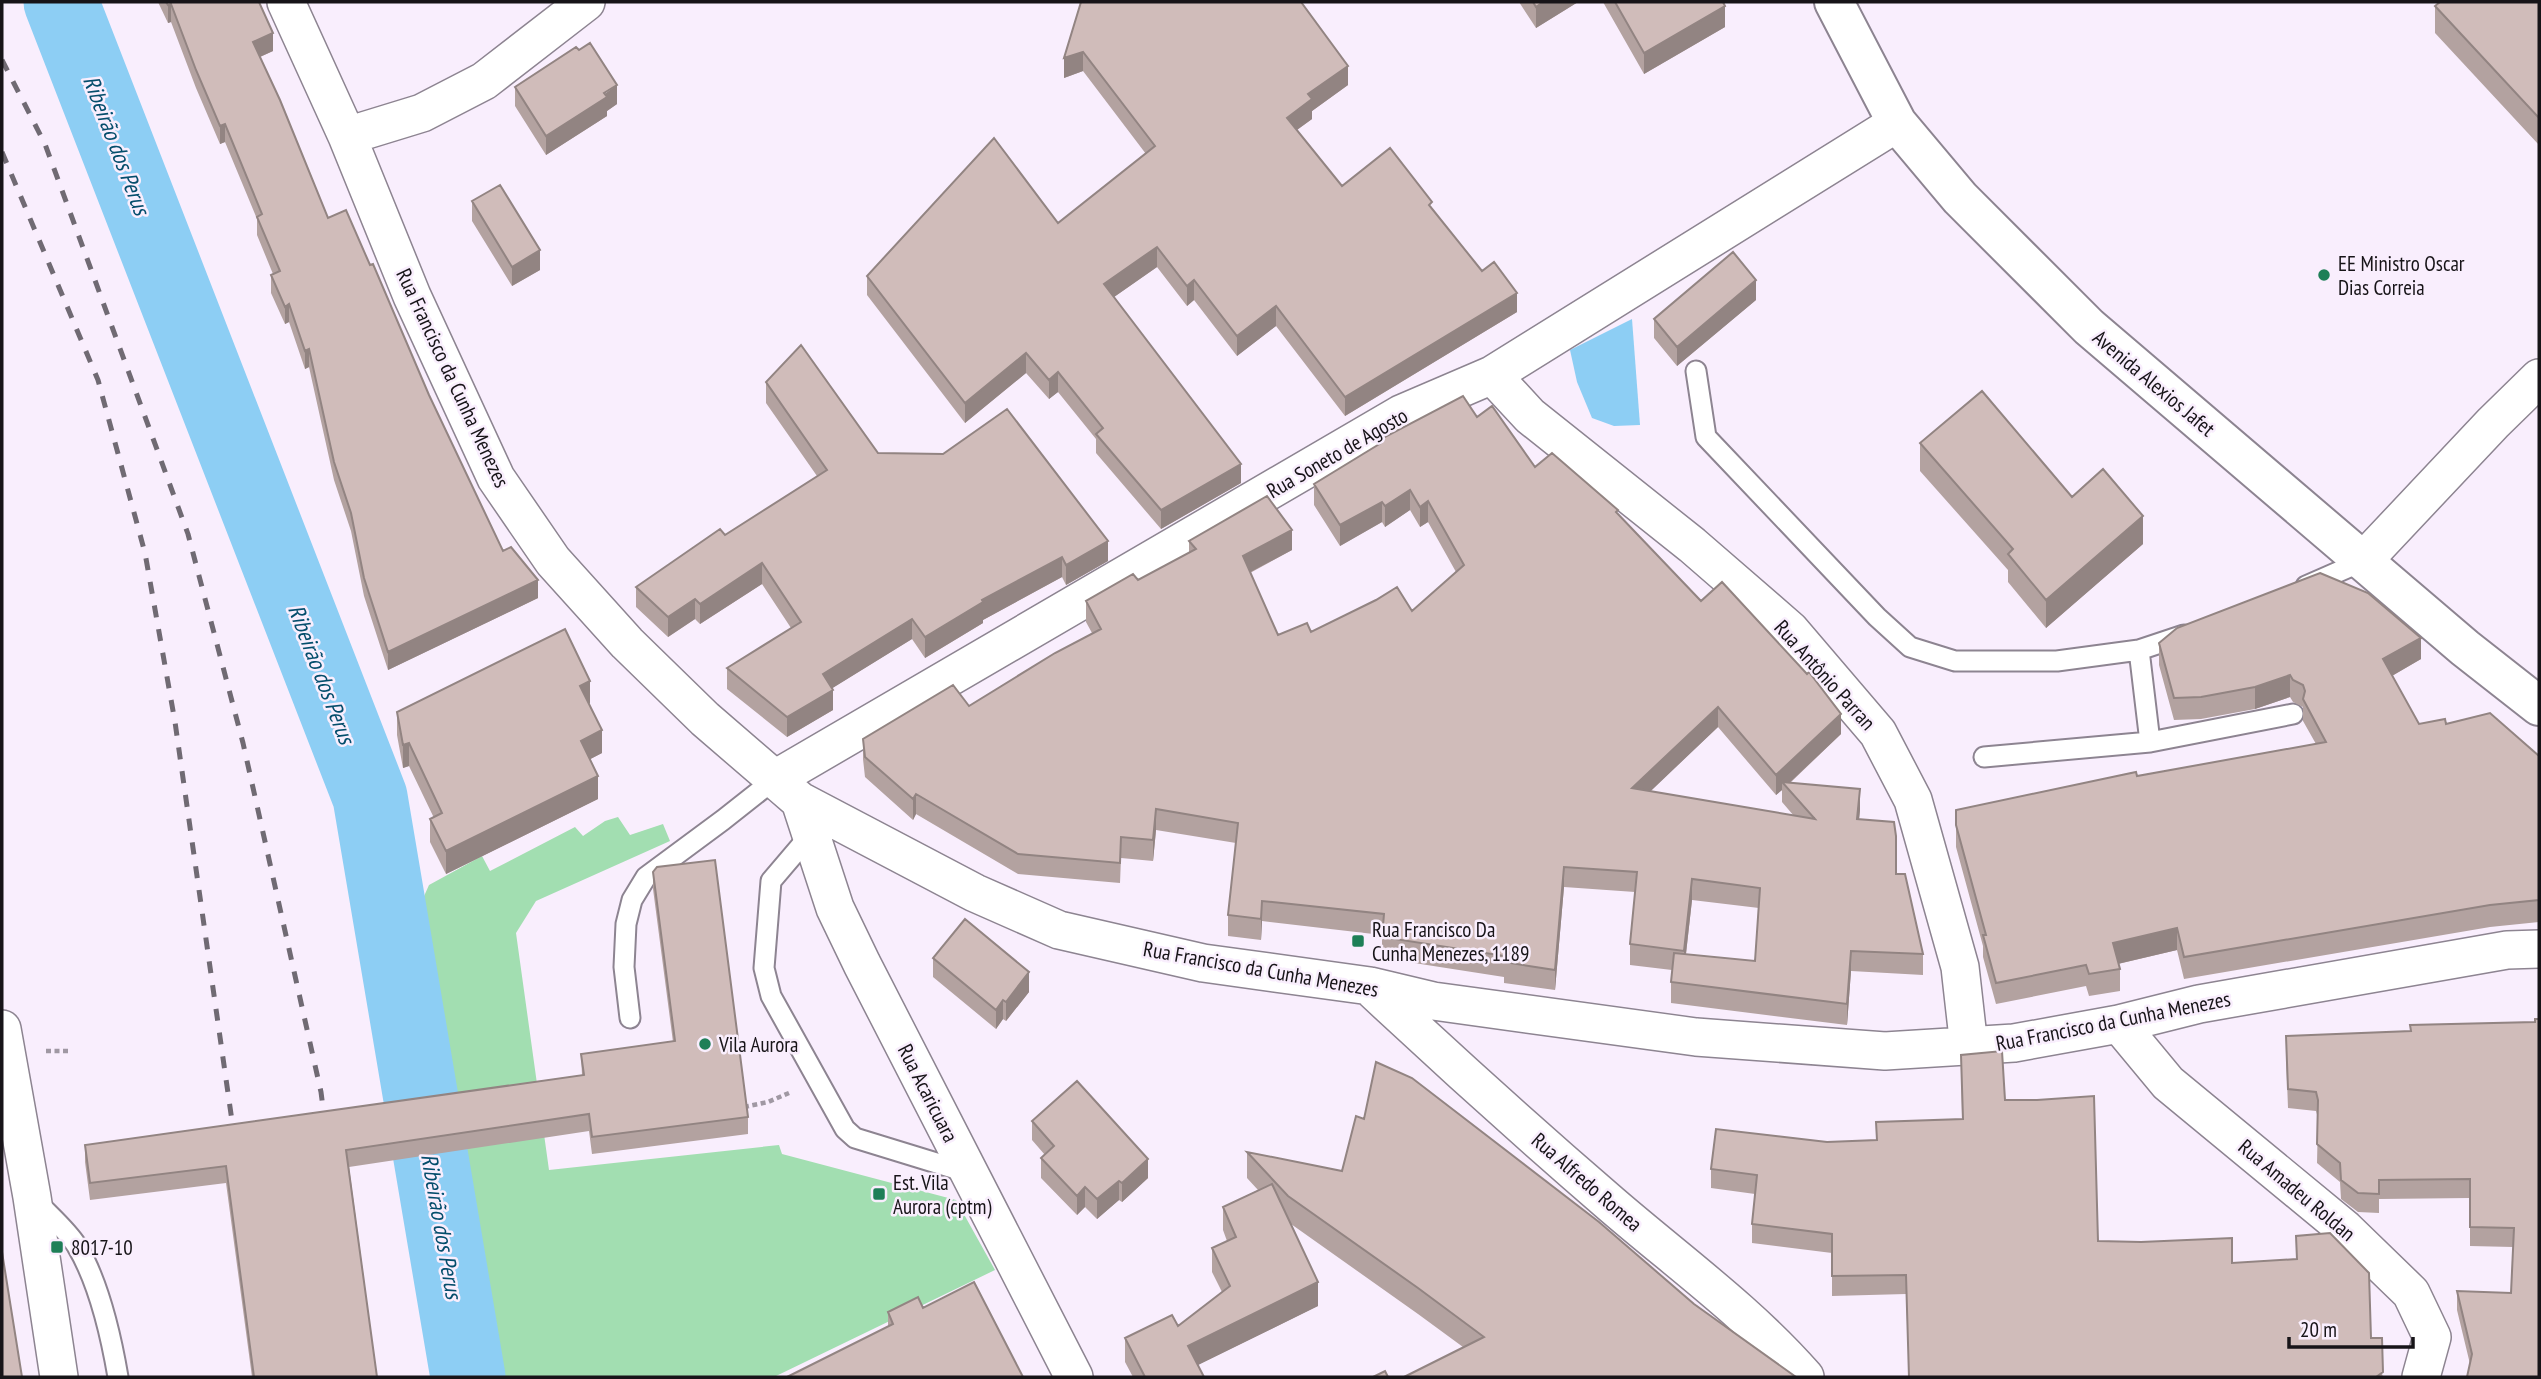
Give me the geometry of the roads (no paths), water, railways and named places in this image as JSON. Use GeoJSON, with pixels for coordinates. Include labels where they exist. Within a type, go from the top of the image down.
{"type":"FeatureCollection","features":[{"type":"Feature","properties":{"kind":"main road","name":"Avenida Alexios Jafet"},"geometry":{"type":"LineString","coordinates":[[1834,2],[1896,123],[1960,198],[2089,327],[2465,648],[2539,706]]}},
{"type":"Feature","properties":{"kind":"street","name":"Rua Francisco da Cunha Menezes"},"geometry":{"type":"LineString","coordinates":[[286,2],[347,136],[412,296],[496,478],[553,561],[627,643],[795,804],[1059,930],[1203,963],[1370,986],[1433,1001],[1696,1037],[1882,1051],[2014,1043],[2119,1024],[2199,1004],[2507,950],[2539,949]]}},
{"type":"Feature","properties":{"kind":"street"},"geometry":{"type":"LineString","coordinates":[[347,136],[422,113],[484,81],[586,2]]}},
{"type":"Feature","properties":{"kind":"street","name":"Rua Soneto de Agosto"},"geometry":{"type":"LineString","coordinates":[[795,804],[1401,414],[1492,375],[1896,123]]}},
{"type":"Feature","properties":{"kind":"street","name":"Rua Antônio Parran"},"geometry":{"type":"LineString","coordinates":[[1492,375],[1530,416],[1692,545],[1790,631],[1878,733],[1913,800],[1959,967],[1969,1047]]}},
{"type":"Feature","properties":{"kind":"street"},"geometry":{"type":"LineString","coordinates":[[2363,561],[2539,378]]}},
{"type":"Feature","properties":{"kind":"street","name":"Rua Acaricuara"},"geometry":{"type":"LineString","coordinates":[[795,804],[846,931],[1074,1377]]}},
{"type":"Feature","properties":{"kind":"street","name":"Rua Alfredo Romea"},"geometry":{"type":"LineString","coordinates":[[1370,986],[1446,1058],[1603,1197],[1774,1342],[1805,1377]]}},
{"type":"Feature","properties":{"kind":"street","name":"Rua Amadeu Roldan"},"geometry":{"type":"LineString","coordinates":[[2119,1024],[2168,1083],[2345,1229],[2412,1293],[2432,1337],[2421,1377]]}},
{"type":"Feature","properties":{"kind":"street"},"geometry":{"type":"LineString","coordinates":[[2,1029],[32,1196],[59,1377]]}},
{"type":"Feature","properties":{"kind":"lane"},"geometry":{"type":"LineString","coordinates":[[1696,371],[1706,437],[1877,617],[1910,647],[1955,661],[2057,661],[2139,650],[2197,630]]}},
{"type":"Feature","properties":{"kind":"lane"},"geometry":{"type":"LineString","coordinates":[[2292,592],[2363,561]]}},
{"type":"Feature","properties":{"kind":"lane"},"geometry":{"type":"LineString","coordinates":[[2139,650],[2150,742]]}},
{"type":"Feature","properties":{"kind":"lane"},"geometry":{"type":"LineString","coordinates":[[1984,757],[2150,742],[2293,714]]}},
{"type":"Feature","properties":{"kind":"lane"},"geometry":{"type":"LineString","coordinates":[[630,1018],[624,967],[626,924],[632,900],[646,877],[723,820],[795,804],[771,881],[764,968],[771,996],[845,1129],[855,1138],[969,1173]]}},
{"type":"Feature","properties":{"kind":"lane"},"geometry":{"type":"LineString","coordinates":[[32,1196],[77,1245],[95,1288],[118,1377]]}},
{"type":"Feature","properties":{"kind":"water"},"geometry":{"type":"Polygon","coordinates":[[[1632,319],[1640,425],[1614,426],[1592,418],[1577,382],[1570,350],[1632,319]]]}},
{"type":"Feature","properties":{"kind":"waterway","name":"Ribeirão dos Perus"},"geometry":{"type":"LineString","coordinates":[[61,2],[370,797],[468,1377]]}},
{"type":"Feature","properties":{"kind":"railway"},"geometry":{"type":"LineString","coordinates":[[2,60],[45,144],[188,534],[243,743],[321,1092],[326,1131]]}},
{"type":"Feature","properties":{"kind":"railway"},"geometry":{"type":"LineString","coordinates":[[2,152],[98,380],[145,553],[175,722],[235,1142]]}},
{"type":"Feature","properties":{"kind":"place","name":"EE Ministro Oscar Dias Correia"},"geometry":{"type":"Point","coordinates":[2324,275]}},
{"type":"Feature","properties":{"kind":"place","name":"Rua Francisco Da Cunha Menezes, 1189"},"geometry":{"type":"Point","coordinates":[1358,941]}},
{"type":"Feature","properties":{"kind":"place","name":"Vila Aurora"},"geometry":{"type":"Point","coordinates":[705,1044]}},
{"type":"Feature","properties":{"kind":"place","name":"Est. Vila Aurora (cptm)"},"geometry":{"type":"Point","coordinates":[879,1194]}},
{"type":"Feature","properties":{"kind":"place","name":"8017-10"},"geometry":{"type":"Point","coordinates":[57,1247]}}]}
